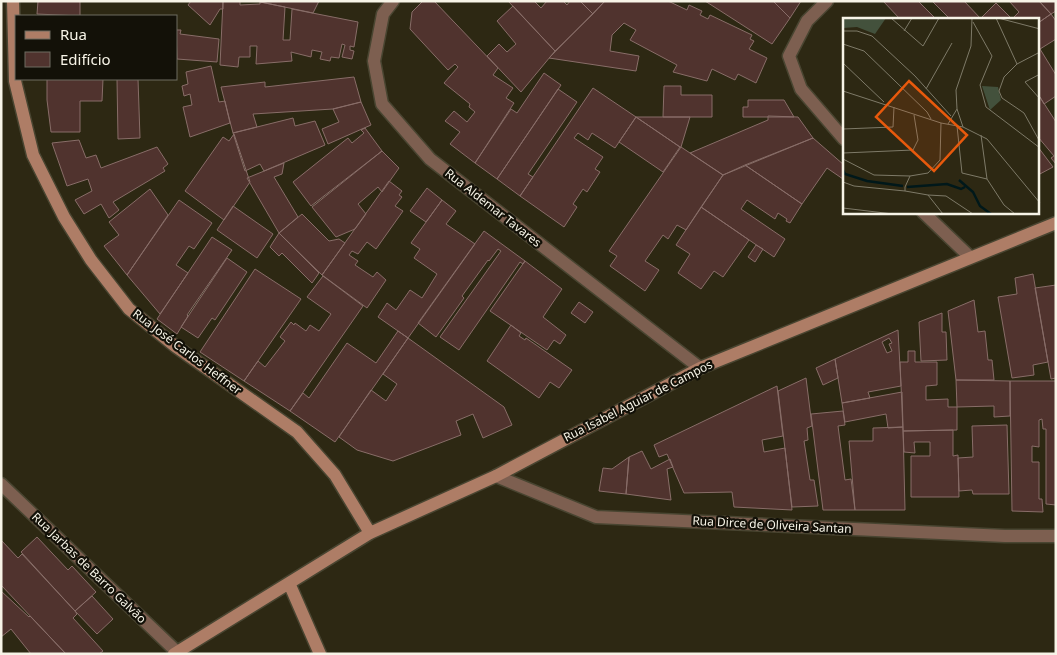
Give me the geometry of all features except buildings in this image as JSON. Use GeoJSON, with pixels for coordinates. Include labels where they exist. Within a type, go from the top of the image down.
{"type":"FeatureCollection","features":[{"type":"Feature","properties":{"kind":"main road","name":"Rua José Carlos Heffner"},"geometry":{"type":"LineString","coordinates":[[13,1],[15,81],[33,155],[64,216],[91,260],[129,308],[175,346],[297,432],[335,475],[370,533]]}},
{"type":"Feature","properties":{"kind":"main road","name":"Rua Isabel Aguiar de Campos"},"geometry":{"type":"LineString","coordinates":[[176,653],[370,533],[496,476],[700,368],[1056,223]]}},
{"type":"Feature","properties":{"kind":"main road"},"geometry":{"type":"LineString","coordinates":[[289,583],[320,654]]}},
{"type":"Feature","properties":{"kind":"street","name":"Rua Aldemar Tavares"},"geometry":{"type":"LineString","coordinates":[[393,1],[383,14],[374,61],[382,104],[430,160],[700,368]]}},
{"type":"Feature","properties":{"kind":"street"},"geometry":{"type":"LineString","coordinates":[[827,1],[807,21],[789,56],[801,89],[843,137]]}},
{"type":"Feature","properties":{"kind":"street"},"geometry":{"type":"LineString","coordinates":[[925,214],[970,257]]}},
{"type":"Feature","properties":{"kind":"street","name":"Rua Dirce de Oliveira Santan"},"geometry":{"type":"LineString","coordinates":[[496,476],[596,517],[995,535],[1056,536]]}},
{"type":"Feature","properties":{"kind":"street","name":"Rua Jarbas de Barro Galvão"},"geometry":{"type":"LineString","coordinates":[[1,484],[176,653]]}}]}
